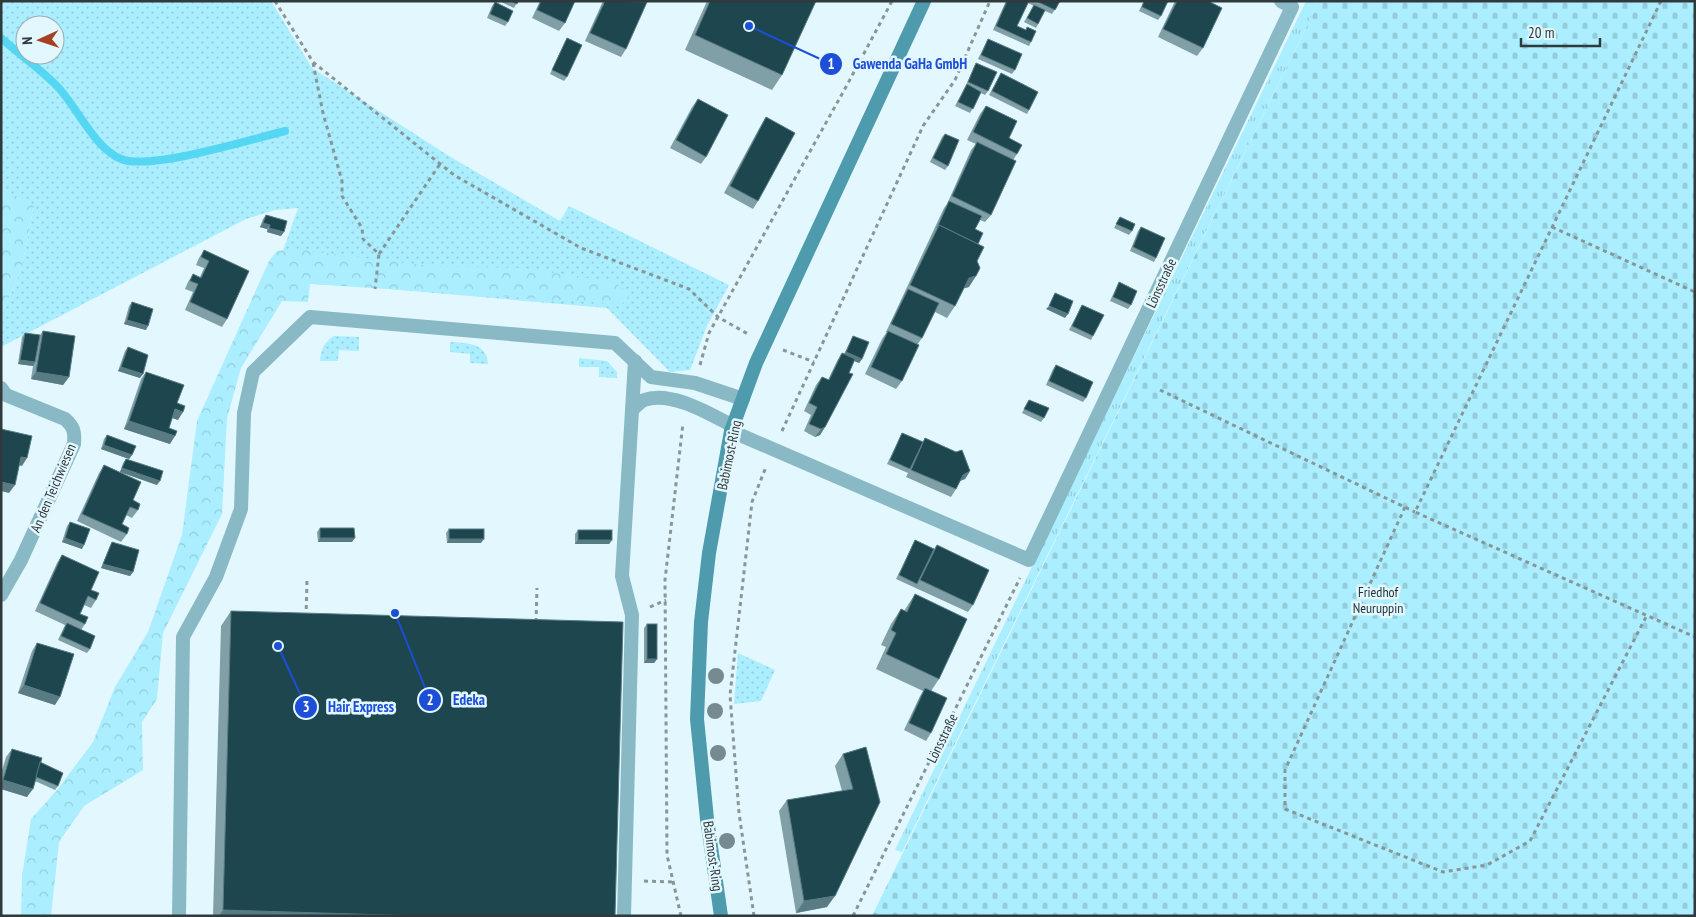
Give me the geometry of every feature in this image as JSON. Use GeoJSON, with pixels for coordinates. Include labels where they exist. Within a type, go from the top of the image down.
{"type":"FeatureCollection","features":[{"type":"Feature","properties":{"kind":"main road","name":"Babimost-Ring"},"geometry":{"type":"LineString","coordinates":[[721,916],[707,819],[697,719],[701,622],[709,553],[732,428],[756,363],[924,1]]}},
{"type":"Feature","properties":{"kind":"street","name":"Lönsstraße"},"geometry":{"type":"LineString","coordinates":[[1029,560],[1290,3]]}},
{"type":"Feature","properties":{"kind":"street"},"geometry":{"type":"LineString","coordinates":[[179,916],[183,637],[216,577],[241,509],[244,413],[253,372],[310,317],[615,343],[651,377],[695,383],[743,399]]}},
{"type":"Feature","properties":{"kind":"street"},"geometry":{"type":"LineString","coordinates":[[624,916],[632,615],[622,576],[635,361]]}},
{"type":"Feature","properties":{"kind":"street","name":"An den Teichwiesen"},"geometry":{"type":"LineString","coordinates":[[1,388],[6,395],[65,419],[72,425],[75,434],[74,444],[21,560],[1,595]]}},
{"type":"Feature","properties":{"kind":"street"},"geometry":{"type":"LineString","coordinates":[[632,410],[644,400],[658,399],[687,403],[732,428],[1029,560]]}},
{"type":"Feature","properties":{"kind":"path"},"geometry":{"type":"LineString","coordinates":[[275,1],[313,62],[454,176],[581,248],[689,289],[718,317]]}},
{"type":"Feature","properties":{"kind":"path"},"geometry":{"type":"LineString","coordinates":[[1415,512],[1661,1]]}},
{"type":"Feature","properties":{"kind":"path"},"geometry":{"type":"LineString","coordinates":[[313,62],[323,114],[342,181],[342,196],[362,228],[363,239],[379,254]]}},
{"type":"Feature","properties":{"kind":"path"},"geometry":{"type":"LineString","coordinates":[[375,289],[379,254],[440,164]]}},
{"type":"Feature","properties":{"kind":"path"},"geometry":{"type":"LineString","coordinates":[[1552,227],[1695,292]]}},
{"type":"Feature","properties":{"kind":"path"},"geometry":{"type":"LineString","coordinates":[[1160,390],[1415,512],[1695,637]]}},
{"type":"Feature","properties":{"kind":"path"},"geometry":{"type":"LineString","coordinates":[[1405,507],[1285,770],[1285,809],[1443,872],[1487,865],[1530,841],[1647,616]]}},
{"type":"Feature","properties":{"kind":"path","name":"Lönsstraße"},"geometry":{"type":"LineString","coordinates":[[853,916],[1029,560]]}},
{"type":"Feature","properties":{"kind":"path"},"geometry":{"type":"LineString","coordinates":[[306,619],[307,580]]}},
{"type":"Feature","properties":{"kind":"path"},"geometry":{"type":"LineString","coordinates":[[536,625],[537,588]]}},
{"type":"Feature","properties":{"kind":"path"},"geometry":{"type":"LineString","coordinates":[[626,881],[673,882]]}},
{"type":"Feature","properties":{"kind":"green space"},"geometry":{"type":"Polygon","coordinates":[[[1,1],[271,1],[312,68],[449,156],[560,221],[569,206],[729,285],[707,326],[690,370],[670,372],[607,308],[273,279],[298,208],[275,210],[246,219],[1,347],[1,316],[22,267],[34,206],[1,188],[1,1]]]}},
{"type":"Feature","properties":{"kind":"green space"},"geometry":{"type":"Polygon","coordinates":[[[1306,1],[1319,1],[902,852],[895,850],[1306,1]]]}},
{"type":"Feature","properties":{"kind":"green space","name":"Friedhof Neuruppin"},"geometry":{"type":"Polygon","coordinates":[[[1319,1],[1695,1],[1695,916],[872,916],[1319,1]]]}},
{"type":"Feature","properties":{"kind":"green space"},"geometry":{"type":"Polygon","coordinates":[[[1,188],[34,205],[22,267],[1,316],[1,188]]]}},
{"type":"Feature","properties":{"kind":"green space"},"geometry":{"type":"Polygon","coordinates":[[[294,249],[430,266],[522,268],[615,282],[630,295],[622,304],[310,284],[308,302],[282,301],[241,368],[227,418],[222,514],[163,633],[157,699],[142,722],[143,770],[84,806],[59,842],[51,916],[21,916],[22,876],[31,819],[57,790],[93,742],[115,687],[148,632],[182,535],[197,421],[269,261],[277,251],[294,249]]]}},
{"type":"Feature","properties":{"kind":"green space"},"geometry":{"type":"Polygon","coordinates":[[[334,336],[359,337],[359,351],[339,350],[338,361],[320,361],[324,346],[334,336]]]}},
{"type":"Feature","properties":{"kind":"green space"},"geometry":{"type":"Polygon","coordinates":[[[450,342],[469,344],[480,348],[487,357],[488,364],[470,363],[470,354],[450,352],[450,342]]]}},
{"type":"Feature","properties":{"kind":"green space"},"geometry":{"type":"Polygon","coordinates":[[[579,358],[607,361],[617,372],[617,378],[599,377],[599,367],[579,367],[579,358]]]}},
{"type":"Feature","properties":{"kind":"green space"},"geometry":{"type":"Polygon","coordinates":[[[738,653],[775,670],[761,701],[734,704],[738,653]]]}},
{"type":"Feature","properties":{"kind":"building"},"geometry":{"type":"Polygon","coordinates":[[[541,1],[575,1],[565,23],[537,10],[541,1]]]}},
{"type":"Feature","properties":{"kind":"building"},"geometry":{"type":"Polygon","coordinates":[[[605,1],[647,2],[626,49],[590,33],[605,1]]]}},
{"type":"Feature","properties":{"kind":"building"},"geometry":{"type":"Polygon","coordinates":[[[710,1],[816,1],[782,75],[695,35],[710,1]]]}},
{"type":"Feature","properties":{"kind":"building"},"geometry":{"type":"Polygon","coordinates":[[[1007,1],[1029,1],[1017,26],[1026,30],[1027,27],[1036,31],[1031,42],[996,26],[1007,1]]]}},
{"type":"Feature","properties":{"kind":"building"},"geometry":{"type":"Polygon","coordinates":[[[1036,1],[1060,1],[1055,10],[1036,1]]]}},
{"type":"Feature","properties":{"kind":"building"},"geometry":{"type":"Polygon","coordinates":[[[1144,1],[1168,1],[1161,16],[1142,7],[1144,1]]]}},
{"type":"Feature","properties":{"kind":"building"},"geometry":{"type":"Polygon","coordinates":[[[1177,1],[1208,1],[1222,8],[1203,48],[1163,29],[1177,1]]]}},
{"type":"Feature","properties":{"kind":"building"},"geometry":{"type":"Polygon","coordinates":[[[495,2],[513,11],[508,22],[490,14],[495,2]]]}},
{"type":"Feature","properties":{"kind":"building"},"geometry":{"type":"Polygon","coordinates":[[[1034,5],[1045,10],[1038,24],[1027,18],[1034,5]]]}},
{"type":"Feature","properties":{"kind":"building"},"geometry":{"type":"Polygon","coordinates":[[[567,38],[582,45],[567,77],[552,70],[567,38]]]}},
{"type":"Feature","properties":{"kind":"building"},"geometry":{"type":"Polygon","coordinates":[[[988,39],[1022,54],[1015,70],[981,55],[988,39]]]}},
{"type":"Feature","properties":{"kind":"building"},"geometry":{"type":"Polygon","coordinates":[[[976,63],[997,72],[988,91],[968,82],[976,63]]]}},
{"type":"Feature","properties":{"kind":"building"},"geometry":{"type":"Polygon","coordinates":[[[1001,73],[1038,92],[1029,110],[992,91],[1001,73]]]}},
{"type":"Feature","properties":{"kind":"building"},"geometry":{"type":"Polygon","coordinates":[[[967,84],[981,92],[973,109],[958,102],[967,84]]]}},
{"type":"Feature","properties":{"kind":"building"},"geometry":{"type":"Polygon","coordinates":[[[698,99],[728,115],[706,157],[676,140],[698,99]]]}},
{"type":"Feature","properties":{"kind":"building"},"geometry":{"type":"Polygon","coordinates":[[[986,106],[1017,121],[1009,138],[1022,145],[1017,154],[973,132],[986,106]]]}},
{"type":"Feature","properties":{"kind":"building"},"geometry":{"type":"Polygon","coordinates":[[[766,117],[795,133],[758,201],[730,186],[766,117]]]}},
{"type":"Feature","properties":{"kind":"building"},"geometry":{"type":"Polygon","coordinates":[[[945,134],[959,140],[948,166],[933,158],[945,134]]]}},
{"type":"Feature","properties":{"kind":"building"},"geometry":{"type":"Polygon","coordinates":[[[977,142],[1016,161],[991,215],[952,196],[977,142]]]}},
{"type":"Feature","properties":{"kind":"building"},"geometry":{"type":"Polygon","coordinates":[[[949,201],[982,216],[975,229],[983,233],[978,244],[939,225],[937,228],[949,201]]]}},
{"type":"Feature","properties":{"kind":"building"},"geometry":{"type":"Polygon","coordinates":[[[266,215],[287,221],[284,232],[269,228],[270,225],[263,223],[266,215]]]}},
{"type":"Feature","properties":{"kind":"building"},"geometry":{"type":"Polygon","coordinates":[[[1120,217],[1135,224],[1132,231],[1116,224],[1120,217]]]}},
{"type":"Feature","properties":{"kind":"building"},"geometry":{"type":"Polygon","coordinates":[[[939,225],[984,247],[977,261],[980,268],[976,276],[969,278],[955,306],[910,285],[939,225]]]}},
{"type":"Feature","properties":{"kind":"building"},"geometry":{"type":"Polygon","coordinates":[[[1141,227],[1165,238],[1156,258],[1133,247],[1141,227]]]}},
{"type":"Feature","properties":{"kind":"building"},"geometry":{"type":"Polygon","coordinates":[[[204,250],[249,271],[227,319],[190,302],[198,284],[190,281],[193,274],[201,278],[209,261],[201,257],[204,250]]]}},
{"type":"Feature","properties":{"kind":"building"},"geometry":{"type":"Polygon","coordinates":[[[1119,282],[1137,291],[1131,305],[1113,297],[1119,282]]]}},
{"type":"Feature","properties":{"kind":"building"},"geometry":{"type":"Polygon","coordinates":[[[908,289],[939,303],[922,338],[891,324],[908,289]]]}},
{"type":"Feature","properties":{"kind":"building"},"geometry":{"type":"Polygon","coordinates":[[[1055,293],[1073,301],[1068,314],[1049,306],[1055,293]]]}},
{"type":"Feature","properties":{"kind":"building"},"geometry":{"type":"Polygon","coordinates":[[[132,302],[153,309],[148,326],[127,320],[132,302]]]}},
{"type":"Feature","properties":{"kind":"building"},"geometry":{"type":"Polygon","coordinates":[[[1082,305],[1104,315],[1093,336],[1072,326],[1082,305]]]}},
{"type":"Feature","properties":{"kind":"building"},"geometry":{"type":"Polygon","coordinates":[[[43,331],[75,336],[69,377],[36,372],[43,331]]]}},
{"type":"Feature","properties":{"kind":"building"},"geometry":{"type":"Polygon","coordinates":[[[888,331],[919,345],[902,381],[871,367],[888,331]]]}},
{"type":"Feature","properties":{"kind":"building"},"geometry":{"type":"Polygon","coordinates":[[[25,333],[40,335],[35,362],[20,360],[25,333]]]}},
{"type":"Feature","properties":{"kind":"building"},"geometry":{"type":"Polygon","coordinates":[[[853,336],[869,342],[862,359],[846,352],[853,336]]]}},
{"type":"Feature","properties":{"kind":"building"},"geometry":{"type":"Polygon","coordinates":[[[128,347],[148,355],[143,374],[121,367],[128,347]]]}},
{"type":"Feature","properties":{"kind":"building"},"geometry":{"type":"Polygon","coordinates":[[[842,353],[855,359],[849,373],[853,374],[825,427],[821,429],[809,424],[817,407],[809,403],[822,377],[829,380],[842,353]]]}},
{"type":"Feature","properties":{"kind":"building"},"geometry":{"type":"Polygon","coordinates":[[[1056,365],[1093,382],[1086,398],[1049,381],[1056,365]]]}},
{"type":"Feature","properties":{"kind":"building"},"geometry":{"type":"Polygon","coordinates":[[[146,372],[184,385],[177,403],[185,406],[183,412],[175,409],[169,428],[177,431],[175,436],[129,421],[146,372]]]}},
{"type":"Feature","properties":{"kind":"building"},"geometry":{"type":"Polygon","coordinates":[[[1029,400],[1049,408],[1044,418],[1024,409],[1029,400]]]}},
{"type":"Feature","properties":{"kind":"building"},"geometry":{"type":"Polygon","coordinates":[[[1,429],[32,436],[27,458],[21,457],[15,485],[1,482],[1,429]]]}},
{"type":"Feature","properties":{"kind":"building"},"geometry":{"type":"Polygon","coordinates":[[[902,433],[923,442],[910,469],[890,460],[902,433]]]}},
{"type":"Feature","properties":{"kind":"building"},"geometry":{"type":"Polygon","coordinates":[[[107,435],[136,446],[132,455],[104,445],[107,435]]]}},
{"type":"Feature","properties":{"kind":"building"},"geometry":{"type":"Polygon","coordinates":[[[925,438],[956,452],[962,450],[970,471],[963,475],[956,489],[911,470],[925,438]]]}},
{"type":"Feature","properties":{"kind":"building"},"geometry":{"type":"Polygon","coordinates":[[[126,459],[163,471],[160,481],[122,468],[126,459]]]}},
{"type":"Feature","properties":{"kind":"building"},"geometry":{"type":"Polygon","coordinates":[[[104,465],[141,482],[133,500],[140,504],[138,510],[130,507],[122,524],[129,528],[127,534],[82,514],[104,465]]]}},
{"type":"Feature","properties":{"kind":"building"},"geometry":{"type":"Polygon","coordinates":[[[70,522],[90,529],[84,545],[65,538],[70,522]]]}},
{"type":"Feature","properties":{"kind":"building"},"geometry":{"type":"Polygon","coordinates":[[[320,528],[354,528],[355,538],[320,538],[320,528]]]}},
{"type":"Feature","properties":{"kind":"building"},"geometry":{"type":"Polygon","coordinates":[[[449,529],[484,529],[484,539],[449,539],[449,529]]]}},
{"type":"Feature","properties":{"kind":"building"},"geometry":{"type":"Polygon","coordinates":[[[578,530],[612,530],[612,540],[578,540],[578,530]]]}},
{"type":"Feature","properties":{"kind":"building"},"geometry":{"type":"Polygon","coordinates":[[[915,540],[934,549],[917,584],[899,575],[915,540]]]}},
{"type":"Feature","properties":{"kind":"building"},"geometry":{"type":"Polygon","coordinates":[[[112,542],[139,550],[133,572],[103,564],[112,542]]]}},
{"type":"Feature","properties":{"kind":"building"},"geometry":{"type":"Polygon","coordinates":[[[937,545],[989,570],[973,605],[920,580],[937,545]]]}},
{"type":"Feature","properties":{"kind":"building"},"geometry":{"type":"Polygon","coordinates":[[[62,555],[99,572],[91,590],[99,593],[96,600],[88,596],[80,614],[88,617],[85,624],[40,603],[62,555]]]}},
{"type":"Feature","properties":{"kind":"building"},"geometry":{"type":"Polygon","coordinates":[[[915,594],[967,619],[939,679],[886,654],[896,633],[891,630],[901,609],[907,612],[915,594]]]}},
{"type":"Feature","properties":{"kind":"building"},"geometry":{"type":"Polygon","coordinates":[[[231,611],[623,622],[615,916],[420,916],[223,910],[231,611]]]}},
{"type":"Feature","properties":{"kind":"building"},"geometry":{"type":"Polygon","coordinates":[[[67,623],[95,636],[90,649],[61,636],[67,623]]]}},
{"type":"Feature","properties":{"kind":"building"},"geometry":{"type":"Polygon","coordinates":[[[647,624],[657,624],[657,659],[647,659],[647,624]]]}},
{"type":"Feature","properties":{"kind":"building"},"geometry":{"type":"Polygon","coordinates":[[[37,643],[74,654],[60,697],[24,685],[37,643]]]}},
{"type":"Feature","properties":{"kind":"building"},"geometry":{"type":"Polygon","coordinates":[[[925,688],[947,698],[931,733],[909,723],[925,688]]]}},
{"type":"Feature","properties":{"kind":"building"},"geometry":{"type":"Polygon","coordinates":[[[866,747],[880,802],[835,896],[804,901],[787,800],[853,789],[843,754],[866,747]]]}},
{"type":"Feature","properties":{"kind":"building"},"geometry":{"type":"Polygon","coordinates":[[[12,749],[42,758],[33,789],[3,780],[12,749]]]}},
{"type":"Feature","properties":{"kind":"building"},"geometry":{"type":"Polygon","coordinates":[[[40,762],[63,773],[58,786],[36,777],[40,762]]]}},
{"type":"Feature","properties":{"kind":"waterway"},"geometry":{"type":"LineString","coordinates":[[1,38],[56,85],[94,136],[111,153],[121,159],[135,162],[176,158],[285,131]]}},
{"type":"Feature","properties":{"kind":"place","name":"Gawenda GaHa GmbH"},"geometry":{"type":"Point","coordinates":[749,26]}},
{"type":"Feature","properties":{"kind":"place","name":"Edeka"},"geometry":{"type":"Point","coordinates":[395,613]}},
{"type":"Feature","properties":{"kind":"place","name":"Hair Express"},"geometry":{"type":"Point","coordinates":[278,646]}}]}
